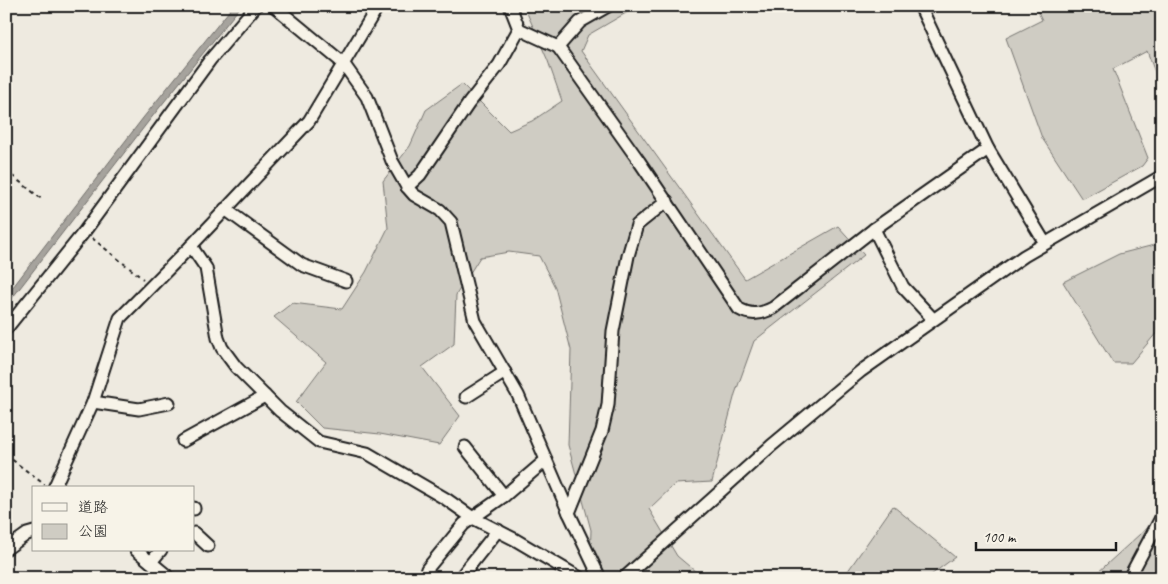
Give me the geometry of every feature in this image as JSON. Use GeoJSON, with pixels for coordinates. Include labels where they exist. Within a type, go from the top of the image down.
{"type":"FeatureCollection","features":[{"type":"Feature","properties":{"kind":"street"},"geometry":{"type":"LineString","coordinates":[[6,329],[84,232],[210,60],[256,6]]}},
{"type":"Feature","properties":{"kind":"street"},"geometry":{"type":"LineString","coordinates":[[274,6],[343,63],[367,97],[392,161],[407,187],[414,195],[440,210],[450,222],[475,322],[518,396],[569,514],[600,578]]}},
{"type":"Feature","properties":{"kind":"street"},"geometry":{"type":"LineString","coordinates":[[55,486],[93,402],[120,318],[191,246],[309,120],[378,6]]}},
{"type":"Feature","properties":{"kind":"street"},"geometry":{"type":"LineString","coordinates":[[510,6],[519,29],[558,47],[667,201],[739,308],[748,313],[762,313],[773,308],[874,229],[988,149]]}},
{"type":"Feature","properties":{"kind":"street"},"geometry":{"type":"LineString","coordinates":[[558,47],[580,22],[608,6]]}},
{"type":"Feature","properties":{"kind":"street"},"geometry":{"type":"LineString","coordinates":[[920,6],[988,149],[1045,243]]}},
{"type":"Feature","properties":{"kind":"street"},"geometry":{"type":"LineString","coordinates":[[407,187],[420,175],[469,103],[499,65],[519,29]]}},
{"type":"Feature","properties":{"kind":"street"},"geometry":{"type":"LineString","coordinates":[[624,578],[771,446],[861,371],[1045,243],[1162,176]]}},
{"type":"Feature","properties":{"kind":"street"},"geometry":{"type":"LineString","coordinates":[[569,514],[602,431],[608,405],[613,331],[628,256],[637,225],[667,201]]}},
{"type":"Feature","properties":{"kind":"street"},"geometry":{"type":"LineString","coordinates":[[225,210],[302,266],[346,281]]}},
{"type":"Feature","properties":{"kind":"street"},"geometry":{"type":"LineString","coordinates":[[874,229],[903,287],[932,320]]}},
{"type":"Feature","properties":{"kind":"street"},"geometry":{"type":"LineString","coordinates":[[191,246],[206,268],[218,338],[222,348],[236,366],[280,411],[319,442],[367,453],[446,499],[473,518],[498,530],[580,578]]}},
{"type":"Feature","properties":{"kind":"street"},"geometry":{"type":"LineString","coordinates":[[466,398],[505,372]]}},
{"type":"Feature","properties":{"kind":"street"},"geometry":{"type":"LineString","coordinates":[[183,441],[265,396]]}},
{"type":"Feature","properties":{"kind":"street"},"geometry":{"type":"LineString","coordinates":[[93,402],[139,409],[169,403]]}},
{"type":"Feature","properties":{"kind":"street"},"geometry":{"type":"LineString","coordinates":[[465,448],[504,496]]}},
{"type":"Feature","properties":{"kind":"street"},"geometry":{"type":"LineString","coordinates":[[424,578],[428,570],[464,524],[504,496],[546,460]]}},
{"type":"Feature","properties":{"kind":"street"},"geometry":{"type":"LineString","coordinates":[[1129,578],[1162,516]]}},
{"type":"Feature","properties":{"kind":"street"},"geometry":{"type":"LineString","coordinates":[[460,578],[498,530]]}},
{"type":"Feature","properties":{"kind":"street"},"geometry":{"type":"LineString","coordinates":[[6,550],[27,534],[32,533]]}},
{"type":"Feature","properties":{"kind":"street"},"geometry":{"type":"LineString","coordinates":[[195,534],[208,546]]}},
{"type":"Feature","properties":{"kind":"street"},"geometry":{"type":"LineString","coordinates":[[138,552],[170,578]]}},
{"type":"Feature","properties":{"kind":"street"},"geometry":{"type":"LineString","coordinates":[[151,562],[159,552]]}},
{"type":"Feature","properties":{"kind":"path"},"geometry":{"type":"LineString","coordinates":[[6,171],[43,200]]}},
{"type":"Feature","properties":{"kind":"path"},"geometry":{"type":"LineString","coordinates":[[84,232],[151,285]]}},
{"type":"Feature","properties":{"kind":"path"},"geometry":{"type":"LineString","coordinates":[[6,455],[46,486]]}},
{"type":"Feature","properties":{"kind":"green space"},"geometry":{"type":"Polygon","coordinates":[[[524,6],[638,6],[588,35],[581,51],[745,279],[838,226],[864,255],[754,341],[735,394],[712,482],[675,484],[649,509],[677,556],[696,572],[722,578],[604,578],[590,557],[591,530],[568,445],[571,350],[555,287],[539,256],[509,252],[480,257],[456,295],[454,344],[422,367],[460,416],[439,445],[380,434],[322,428],[296,402],[326,362],[274,317],[292,303],[342,309],[366,272],[388,228],[383,181],[410,146],[426,110],[462,84],[509,131],[532,121],[562,101],[548,61],[524,6]]]}},
{"type":"Feature","properties":{"kind":"green space"},"geometry":{"type":"Polygon","coordinates":[[[1035,6],[1162,6],[1162,91],[1147,51],[1113,69],[1148,158],[1142,166],[1082,199],[1042,138],[1006,38],[1042,20],[1035,6]]]}},
{"type":"Feature","properties":{"kind":"green space"},"geometry":{"type":"Polygon","coordinates":[[[1162,243],[1162,289],[1158,331],[1131,363],[1113,363],[1063,282],[1119,254],[1162,243]]]}},
{"type":"Feature","properties":{"kind":"green space"},"geometry":{"type":"Polygon","coordinates":[[[893,506],[955,557],[927,578],[843,578],[893,506]]]}},
{"type":"Feature","properties":{"kind":"green space"},"geometry":{"type":"Polygon","coordinates":[[[1162,514],[1162,578],[1094,578],[1095,575],[1162,514]]]}},
{"type":"Feature","properties":{"kind":"shaded area"},"geometry":{"type":"Polygon","coordinates":[[[233,6],[241,6],[148,122],[6,306],[6,296],[143,118],[233,6]]]}}]}
